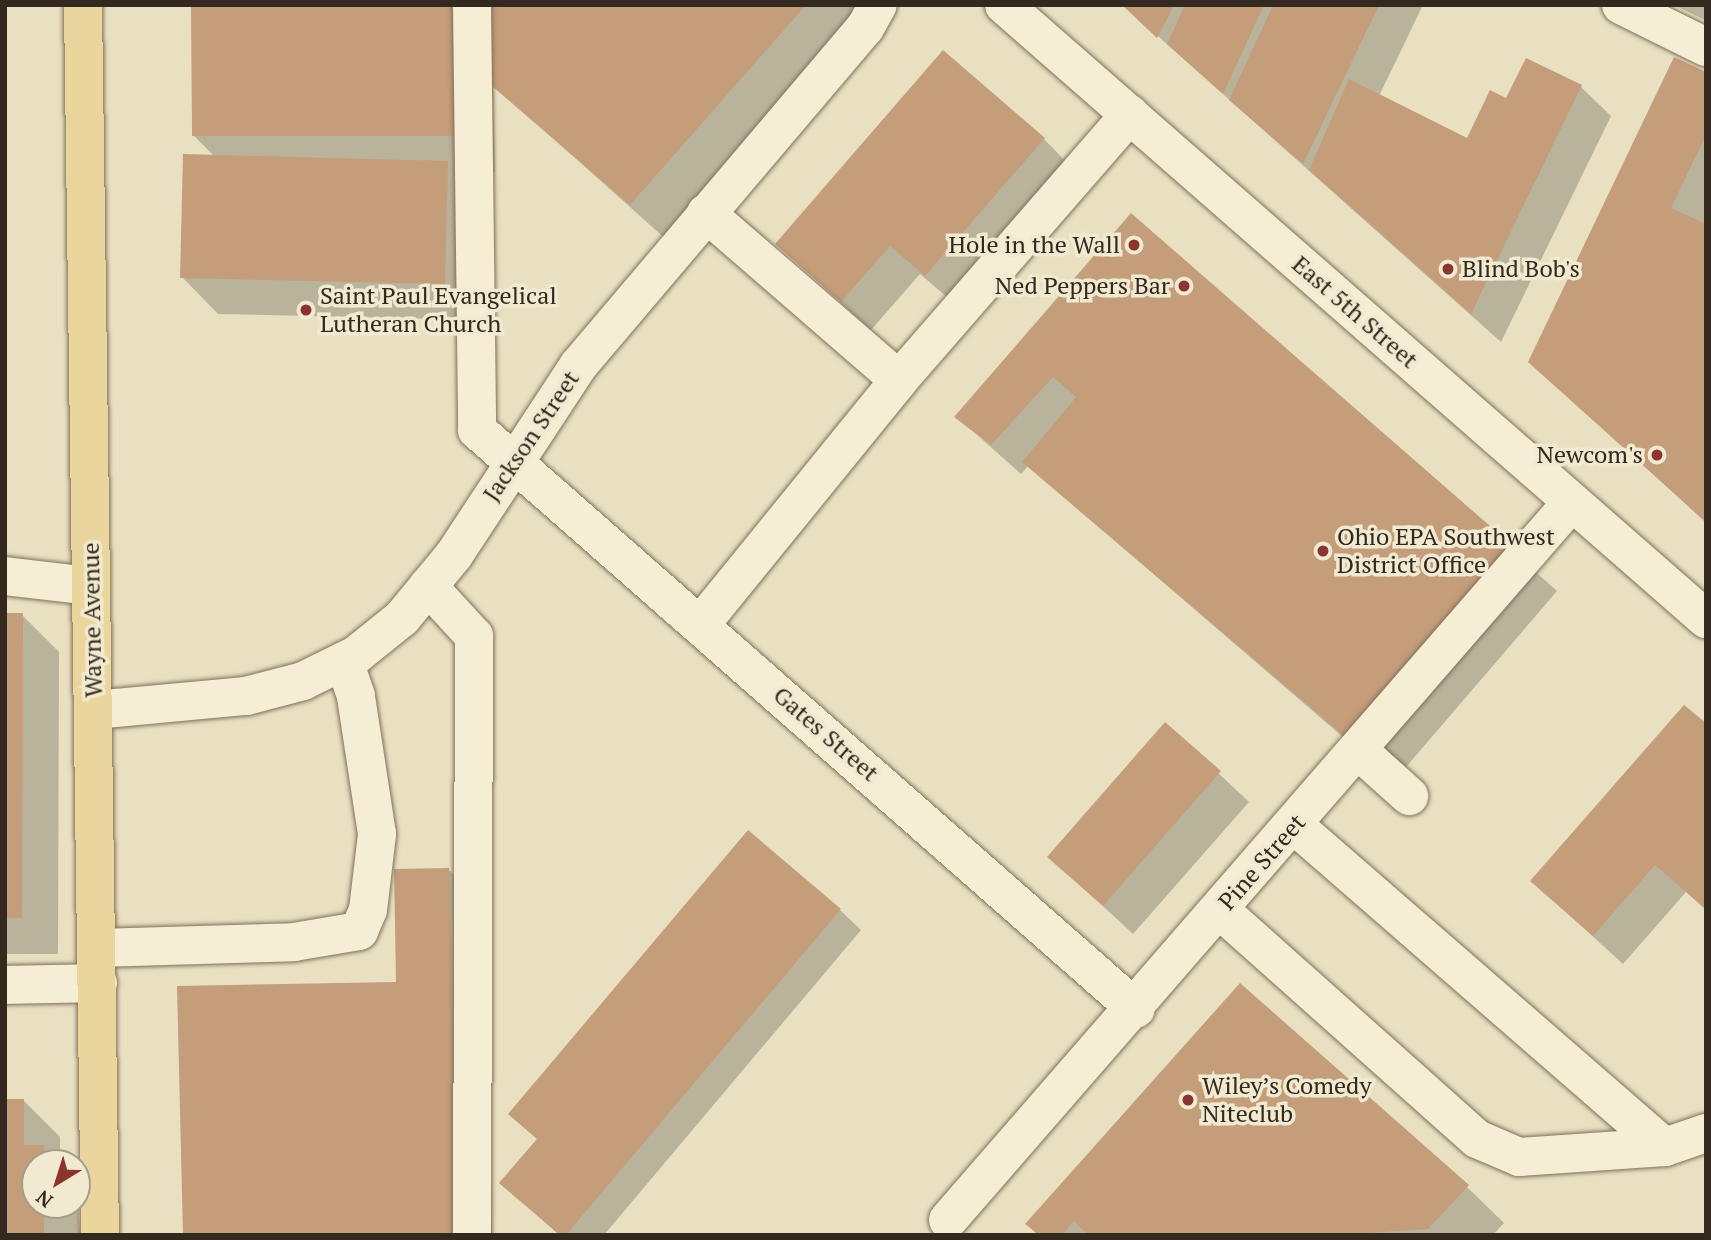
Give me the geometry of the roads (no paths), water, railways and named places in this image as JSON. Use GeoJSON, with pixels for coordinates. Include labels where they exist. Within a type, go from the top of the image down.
{"type":"FeatureCollection","features":[{"type":"Feature","properties":{"kind":"main road","name":"Wayne Avenue"},"geometry":{"type":"LineString","coordinates":[[83,5],[100,1235]]}},
{"type":"Feature","properties":{"kind":"street","name":"Gates Street"},"geometry":{"type":"LineString","coordinates":[[472,5],[477,430],[701,624],[1136,1009]]}},
{"type":"Feature","properties":{"kind":"street","name":"Jackson Street"},"geometry":{"type":"LineString","coordinates":[[94,710],[246,696],[303,681],[344,661],[402,618],[454,555],[578,366],[865,28],[878,5]]}},
{"type":"Feature","properties":{"kind":"street","name":"East 5th Street"},"geometry":{"type":"LineString","coordinates":[[1004,5],[1706,619]]}},
{"type":"Feature","properties":{"kind":"street"},"geometry":{"type":"LineString","coordinates":[[1621,5],[1706,47]]}},
{"type":"Feature","properties":{"kind":"street"},"geometry":{"type":"LineString","coordinates":[[701,624],[899,380],[1130,114]]}},
{"type":"Feature","properties":{"kind":"street"},"geometry":{"type":"LineString","coordinates":[[706,213],[899,380]]}},
{"type":"Feature","properties":{"kind":"street","name":"Pine Street"},"geometry":{"type":"LineString","coordinates":[[948,1220],[1136,1009],[1572,502]]}},
{"type":"Feature","properties":{"kind":"street"},"geometry":{"type":"LineString","coordinates":[[5,576],[90,586]]}},
{"type":"Feature","properties":{"kind":"street"},"geometry":{"type":"LineString","coordinates":[[428,586],[474,636],[472,1235]]}},
{"type":"Feature","properties":{"kind":"street"},"geometry":{"type":"LineString","coordinates":[[5,985],[98,965],[294,942],[359,931],[368,910],[377,834],[356,696],[344,661]]}},
{"type":"Feature","properties":{"kind":"street"},"geometry":{"type":"LineString","coordinates":[[1358,750],[1409,796]]}},
{"type":"Feature","properties":{"kind":"street"},"geometry":{"type":"LineString","coordinates":[[1294,825],[1665,1147]]}},
{"type":"Feature","properties":{"kind":"street"},"geometry":{"type":"LineString","coordinates":[[1220,911],[1477,1139],[1519,1157],[1665,1147],[1706,1133]]}},
{"type":"Feature","properties":{"kind":"place","name":"Hole in the Wall"},"geometry":{"type":"Point","coordinates":[1134,245]}},
{"type":"Feature","properties":{"kind":"place","name":"Blind Bob's"},"geometry":{"type":"Point","coordinates":[1448,269]}},
{"type":"Feature","properties":{"kind":"place","name":"Ned Peppers Bar"},"geometry":{"type":"Point","coordinates":[1184,286]}},
{"type":"Feature","properties":{"kind":"place","name":"Saint Paul Evangelical Lutheran Church"},"geometry":{"type":"Point","coordinates":[306,310]}},
{"type":"Feature","properties":{"kind":"place","name":"Newcom's"},"geometry":{"type":"Point","coordinates":[1657,455]}},
{"type":"Feature","properties":{"kind":"place","name":"Ohio EPA Southwest District Office"},"geometry":{"type":"Point","coordinates":[1323,551]}},
{"type":"Feature","properties":{"kind":"place","name":"Wiley’s Comedy Niteclub"},"geometry":{"type":"Point","coordinates":[1188,1100]}}]}
